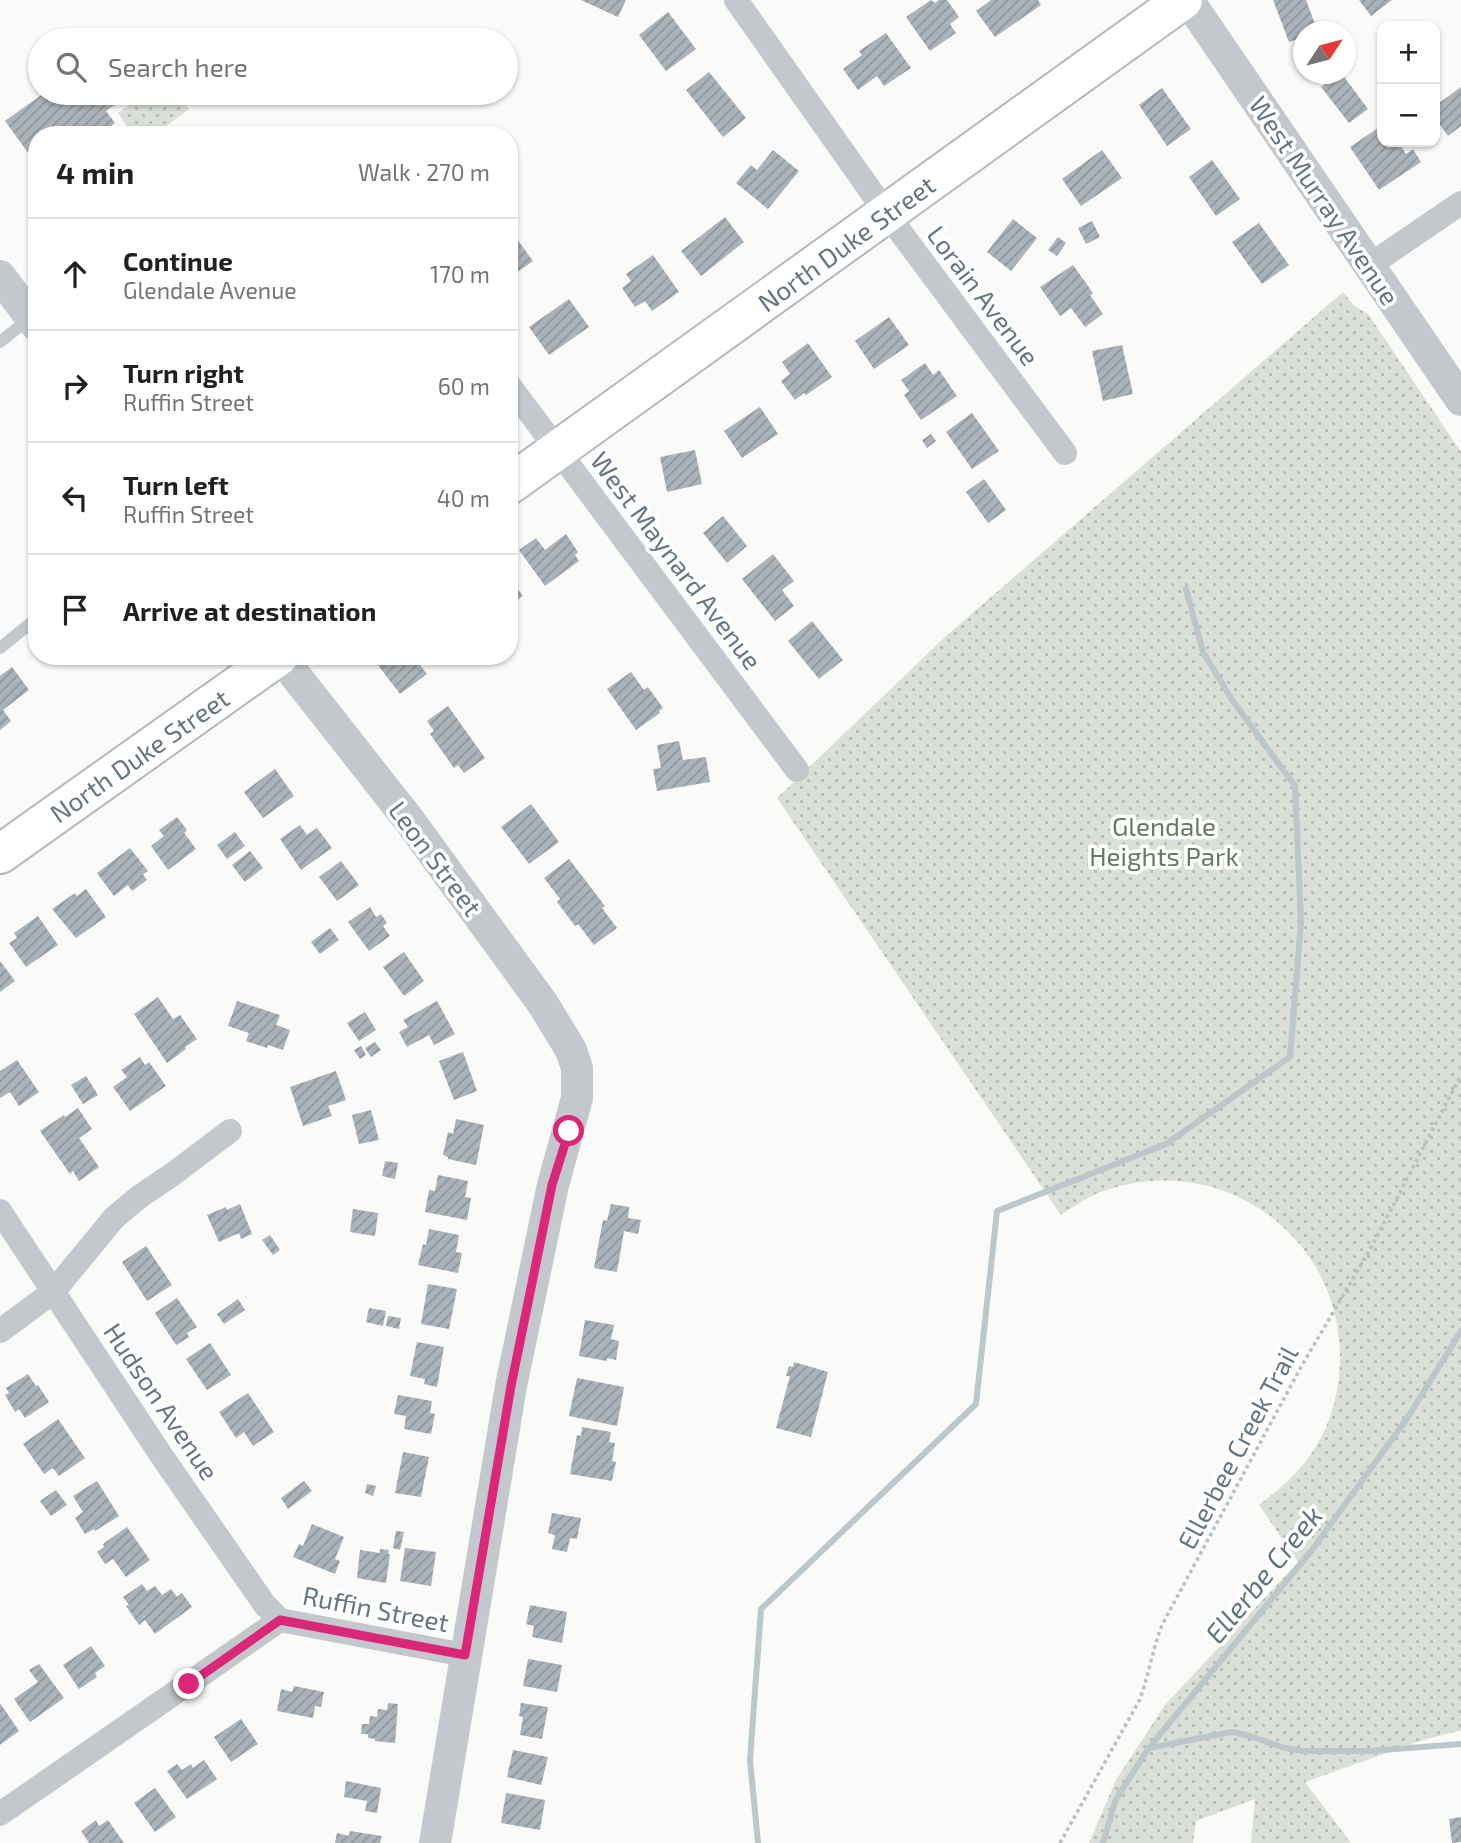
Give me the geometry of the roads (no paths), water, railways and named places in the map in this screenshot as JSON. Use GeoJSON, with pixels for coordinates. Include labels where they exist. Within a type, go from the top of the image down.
{"type":"FeatureCollection","features":[{"type":"Feature","properties":{"kind":"highway","name":"North Duke Street"},"geometry":{"type":"LineString","coordinates":[[518,478],[1183,0]]}},
{"type":"Feature","properties":{"kind":"highway","name":"North Duke Street"},"geometry":{"type":"LineString","coordinates":[[0,854],[266,665]]}},
{"type":"Feature","properties":{"kind":"street","name":"Lorain Avenue"},"geometry":{"type":"LineString","coordinates":[[736,0],[887,214],[1065,453]]}},
{"type":"Feature","properties":{"kind":"street","name":"West Murray Avenue"},"geometry":{"type":"LineString","coordinates":[[1188,0],[1461,400]]}},
{"type":"Feature","properties":{"kind":"street"},"geometry":{"type":"LineString","coordinates":[[1370,265],[1461,203]]}},
{"type":"Feature","properties":{"kind":"street"},"geometry":{"type":"LineString","coordinates":[[0,276],[28,314]]}},
{"type":"Feature","properties":{"kind":"street","name":"West Maynard Avenue"},"geometry":{"type":"LineString","coordinates":[[518,397],[797,770]]}},
{"type":"Feature","properties":{"kind":"street","name":"Leon Street"},"geometry":{"type":"LineString","coordinates":[[286,665],[409,820],[543,1004],[563,1034],[577,1068],[577,1098],[552,1185],[514,1372],[465,1655]]}},
{"type":"Feature","properties":{"kind":"street"},"geometry":{"type":"LineString","coordinates":[[0,1331],[53,1292],[114,1218],[139,1196],[230,1131]]}},
{"type":"Feature","properties":{"kind":"street","name":"Hudson Avenue"},"geometry":{"type":"LineString","coordinates":[[0,1211],[177,1478],[265,1605],[280,1620]]}},
{"type":"Feature","properties":{"kind":"street","name":"Ruffin Street"},"geometry":{"type":"LineString","coordinates":[[0,1814],[280,1620],[465,1655]]}},
{"type":"Feature","properties":{"kind":"street"},"geometry":{"type":"LineString","coordinates":[[435,1843],[465,1655]]}},
{"type":"Feature","properties":{"kind":"lane"},"geometry":{"type":"LineString","coordinates":[[0,342],[28,326]]}},
{"type":"Feature","properties":{"kind":"lane"},"geometry":{"type":"LineString","coordinates":[[0,648],[28,625]]}},
{"type":"Feature","properties":{"kind":"waterway"},"geometry":{"type":"LineString","coordinates":[[758,1843],[750,1760],[761,1609],[976,1404],[997,1211],[1166,1144],[1290,1057],[1301,922],[1295,786],[1232,700],[1203,652],[1186,589]]}},
{"type":"Feature","properties":{"kind":"waterway","name":"Ellerbe Creek"},"geometry":{"type":"LineString","coordinates":[[1103,1843],[1116,1799],[1148,1749],[1312,1550],[1408,1417],[1461,1331]]}},
{"type":"Feature","properties":{"kind":"waterway"},"geometry":{"type":"LineString","coordinates":[[1149,1748],[1232,1732],[1303,1751],[1369,1751],[1461,1744]]}},
{"type":"Feature","properties":{"kind":"park label","name":"Glendale Heights Park"},"geometry":{"type":"Point","coordinates":[1164,840]}}]}
